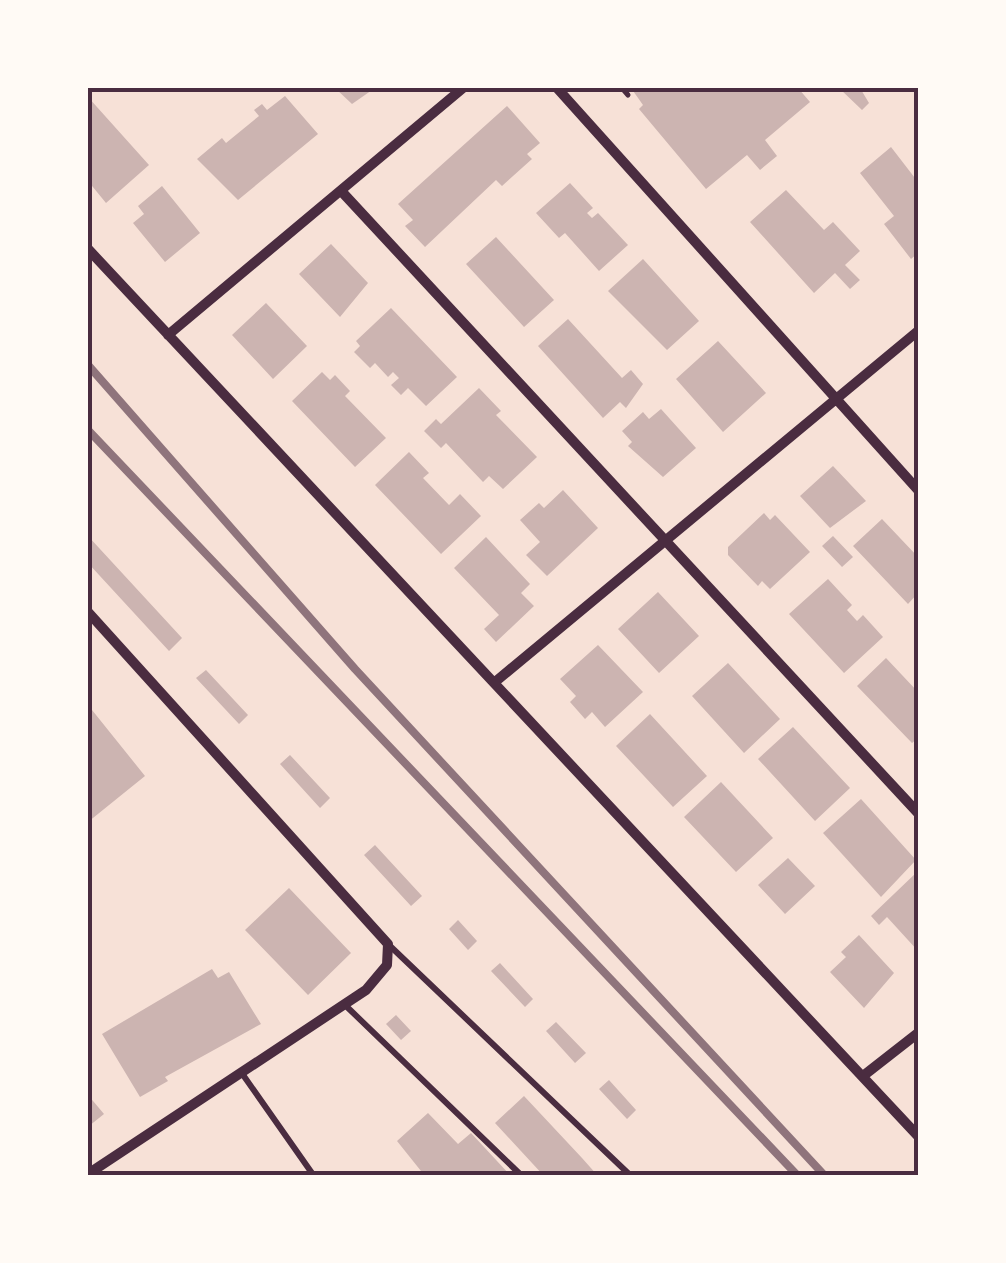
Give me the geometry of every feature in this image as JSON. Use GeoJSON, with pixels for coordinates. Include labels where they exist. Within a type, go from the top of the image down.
{"type":"FeatureCollection","features":[{"type":"Feature","properties":{"kind":"street"},"geometry":{"type":"LineString","coordinates":[[168,336],[464,88]]}},
{"type":"Feature","properties":{"kind":"street"},"geometry":{"type":"LineString","coordinates":[[557,88],[918,490]]}},
{"type":"Feature","properties":{"kind":"street"},"geometry":{"type":"LineString","coordinates":[[343,193],[918,813]]}},
{"type":"Feature","properties":{"kind":"street"},"geometry":{"type":"LineString","coordinates":[[88,249],[918,1136]]}},
{"type":"Feature","properties":{"kind":"street"},"geometry":{"type":"LineString","coordinates":[[494,682],[918,331]]}},
{"type":"Feature","properties":{"kind":"street"},"geometry":{"type":"LineString","coordinates":[[88,612],[388,944],[387,965],[366,990],[88,1174]]}},
{"type":"Feature","properties":{"kind":"street"},"geometry":{"type":"LineString","coordinates":[[864,1076],[918,1033]]}},
{"type":"Feature","properties":{"kind":"lane"},"geometry":{"type":"LineString","coordinates":[[388,944],[631,1176]]}},
{"type":"Feature","properties":{"kind":"lane"},"geometry":{"type":"LineString","coordinates":[[344,1005],[522,1176]]}},
{"type":"Feature","properties":{"kind":"lane"},"geometry":{"type":"LineString","coordinates":[[241,1072],[314,1176]]}},
{"type":"Feature","properties":{"kind":"path"},"geometry":{"type":"LineString","coordinates":[[622,88],[628,94]]}},
{"type":"Feature","properties":{"kind":"building"},"geometry":{"type":"Polygon","coordinates":[[[335,88],[375,88],[352,104],[335,88]]]}},
{"type":"Feature","properties":{"kind":"building"},"geometry":{"type":"Polygon","coordinates":[[[631,88],[798,88],[810,102],[765,140],[777,156],[760,170],[747,155],[706,189],[639,109],[643,105],[631,88]]]}},
{"type":"Feature","properties":{"kind":"building"},"geometry":{"type":"Polygon","coordinates":[[[839,88],[860,88],[869,103],[862,110],[839,88]]]}},
{"type":"Feature","properties":{"kind":"building"},"geometry":{"type":"Polygon","coordinates":[[[285,96],[318,134],[238,200],[197,159],[222,138],[226,143],[259,116],[254,110],[262,104],[267,110],[285,96]]]}},
{"type":"Feature","properties":{"kind":"building"},"geometry":{"type":"Polygon","coordinates":[[[88,97],[149,165],[106,203],[88,181],[88,97]]]}},
{"type":"Feature","properties":{"kind":"building"},"geometry":{"type":"Polygon","coordinates":[[[507,106],[540,143],[527,154],[532,159],[502,186],[496,180],[425,247],[405,226],[413,220],[398,204],[507,106]]]}},
{"type":"Feature","properties":{"kind":"building"},"geometry":{"type":"Polygon","coordinates":[[[891,147],[918,182],[918,253],[911,259],[884,224],[894,216],[860,173],[891,147]]]}},
{"type":"Feature","properties":{"kind":"building"},"geometry":{"type":"Polygon","coordinates":[[[570,183],[593,208],[587,213],[592,218],[598,213],[628,245],[599,271],[565,233],[559,238],[536,213],[570,183]]]}},
{"type":"Feature","properties":{"kind":"building"},"geometry":{"type":"Polygon","coordinates":[[[162,186],[200,233],[165,262],[133,223],[144,214],[138,206],[162,186]]]}},
{"type":"Feature","properties":{"kind":"building"},"geometry":{"type":"Polygon","coordinates":[[[786,190],[824,230],[833,222],[860,251],[845,265],[860,280],[850,289],[835,273],[814,293],[750,222],[786,190]]]}},
{"type":"Feature","properties":{"kind":"building"},"geometry":{"type":"Polygon","coordinates":[[[496,237],[554,300],[524,327],[466,264],[496,237]]]}},
{"type":"Feature","properties":{"kind":"building"},"geometry":{"type":"Polygon","coordinates":[[[331,244],[368,283],[340,317],[299,274],[331,244]]]}},
{"type":"Feature","properties":{"kind":"building"},"geometry":{"type":"Polygon","coordinates":[[[643,259],[699,321],[667,350],[608,291],[643,259]]]}},
{"type":"Feature","properties":{"kind":"building"},"geometry":{"type":"Polygon","coordinates":[[[266,303],[307,346],[273,379],[232,335],[266,303]]]}},
{"type":"Feature","properties":{"kind":"building"},"geometry":{"type":"Polygon","coordinates":[[[391,308],[457,377],[426,406],[408,388],[401,395],[391,385],[399,378],[393,372],[388,377],[375,363],[370,368],[354,352],[360,346],[356,341],[391,308]]]}},
{"type":"Feature","properties":{"kind":"building"},"geometry":{"type":"Polygon","coordinates":[[[568,319],[622,378],[631,370],[643,384],[626,408],[620,402],[603,418],[538,346],[568,319]]]}},
{"type":"Feature","properties":{"kind":"building"},"geometry":{"type":"Polygon","coordinates":[[[718,341],[766,393],[723,432],[676,379],[718,341]]]}},
{"type":"Feature","properties":{"kind":"building"},"geometry":{"type":"Polygon","coordinates":[[[322,372],[330,380],[335,375],[350,391],[345,396],[386,438],[355,467],[292,401],[322,372]]]}},
{"type":"Feature","properties":{"kind":"building"},"geometry":{"type":"Polygon","coordinates":[[[479,388],[501,411],[496,415],[537,457],[503,489],[489,476],[483,482],[446,443],[441,448],[424,431],[436,419],[441,424],[479,388]]]}},
{"type":"Feature","properties":{"kind":"building"},"geometry":{"type":"Polygon","coordinates":[[[661,409],[696,448],[663,477],[628,446],[632,442],[622,431],[643,412],[649,419],[661,409]]]}},
{"type":"Feature","properties":{"kind":"building"},"geometry":{"type":"Polygon","coordinates":[[[409,452],[429,473],[423,478],[449,505],[460,494],[481,516],[441,554],[375,485],[409,452]]]}},
{"type":"Feature","properties":{"kind":"building"},"geometry":{"type":"Polygon","coordinates":[[[833,466],[866,501],[830,528],[800,496],[833,466]]]}},
{"type":"Feature","properties":{"kind":"building"},"geometry":{"type":"Polygon","coordinates":[[[563,490],[598,528],[547,576],[526,555],[540,542],[520,520],[539,503],[544,508],[563,490]]]}},
{"type":"Feature","properties":{"kind":"building"},"geometry":{"type":"Polygon","coordinates":[[[764,513],[770,520],[775,515],[810,552],[770,589],[762,581],[758,586],[728,555],[728,547],[764,513]]]}},
{"type":"Feature","properties":{"kind":"building"},"geometry":{"type":"Polygon","coordinates":[[[882,519],[918,557],[918,593],[908,604],[853,546],[882,519]]]}},
{"type":"Feature","properties":{"kind":"building"},"geometry":{"type":"Polygon","coordinates":[[[88,536],[182,638],[169,651],[88,563],[88,536]]]}},
{"type":"Feature","properties":{"kind":"building"},"geometry":{"type":"Polygon","coordinates":[[[833,536],[853,557],[842,567],[822,546],[833,536]]]}},
{"type":"Feature","properties":{"kind":"building"},"geometry":{"type":"Polygon","coordinates":[[[486,537],[530,584],[521,593],[534,606],[496,642],[484,629],[499,615],[454,568],[486,537]]]}},
{"type":"Feature","properties":{"kind":"building"},"geometry":{"type":"Polygon","coordinates":[[[828,579],[852,605],[847,610],[857,621],[863,615],[883,637],[844,673],[789,614],[828,579]]]}},
{"type":"Feature","properties":{"kind":"building"},"geometry":{"type":"Polygon","coordinates":[[[658,592],[699,636],[659,673],[618,629],[658,592]]]}},
{"type":"Feature","properties":{"kind":"building"},"geometry":{"type":"Polygon","coordinates":[[[598,645],[643,692],[605,727],[592,712],[585,719],[570,702],[576,696],[560,679],[598,645]]]}},
{"type":"Feature","properties":{"kind":"building"},"geometry":{"type":"Polygon","coordinates":[[[886,658],[918,692],[918,738],[912,743],[857,686],[886,658]]]}},
{"type":"Feature","properties":{"kind":"building"},"geometry":{"type":"Polygon","coordinates":[[[728,663],[780,719],[744,753],[692,696],[728,663]]]}},
{"type":"Feature","properties":{"kind":"building"},"geometry":{"type":"Polygon","coordinates":[[[206,670],[248,715],[239,724],[196,678],[206,670]]]}},
{"type":"Feature","properties":{"kind":"building"},"geometry":{"type":"Polygon","coordinates":[[[88,705],[145,776],[88,822],[88,705]]]}},
{"type":"Feature","properties":{"kind":"building"},"geometry":{"type":"Polygon","coordinates":[[[650,714],[707,776],[673,807],[616,746],[650,714]]]}},
{"type":"Feature","properties":{"kind":"building"},"geometry":{"type":"Polygon","coordinates":[[[793,727],[850,788],[815,821],[758,759],[793,727]]]}},
{"type":"Feature","properties":{"kind":"building"},"geometry":{"type":"Polygon","coordinates":[[[290,755],[330,798],[320,808],[280,764],[290,755]]]}},
{"type":"Feature","properties":{"kind":"building"},"geometry":{"type":"Polygon","coordinates":[[[721,782],[773,838],[736,872],[684,817],[721,782]]]}},
{"type":"Feature","properties":{"kind":"building"},"geometry":{"type":"Polygon","coordinates":[[[861,799],[916,860],[881,897],[823,833],[861,799]]]}},
{"type":"Feature","properties":{"kind":"building"},"geometry":{"type":"Polygon","coordinates":[[[375,845],[422,896],[411,906],[364,855],[375,845]]]}},
{"type":"Feature","properties":{"kind":"building"},"geometry":{"type":"Polygon","coordinates":[[[788,858],[815,886],[785,914],[758,885],[788,858]]]}},
{"type":"Feature","properties":{"kind":"building"},"geometry":{"type":"Polygon","coordinates":[[[918,871],[918,951],[887,917],[879,925],[871,916],[918,871]]]}},
{"type":"Feature","properties":{"kind":"building"},"geometry":{"type":"Polygon","coordinates":[[[289,888],[351,953],[308,995],[245,930],[289,888]]]}},
{"type":"Feature","properties":{"kind":"building"},"geometry":{"type":"Polygon","coordinates":[[[458,920],[477,941],[468,950],[449,929],[458,920]]]}},
{"type":"Feature","properties":{"kind":"building"},"geometry":{"type":"Polygon","coordinates":[[[859,935],[894,973],[864,1008],[830,972],[846,957],[841,952],[859,935]]]}},
{"type":"Feature","properties":{"kind":"building"},"geometry":{"type":"Polygon","coordinates":[[[500,963],[533,999],[525,1007],[491,971],[500,963]]]}},
{"type":"Feature","properties":{"kind":"building"},"geometry":{"type":"Polygon","coordinates":[[[212,969],[218,978],[229,972],[261,1024],[165,1077],[168,1081],[140,1097],[102,1034],[212,969]]]}},
{"type":"Feature","properties":{"kind":"building"},"geometry":{"type":"Polygon","coordinates":[[[396,1015],[411,1031],[401,1040],[386,1024],[396,1015]]]}},
{"type":"Feature","properties":{"kind":"building"},"geometry":{"type":"Polygon","coordinates":[[[556,1022],[586,1053],[575,1063],[546,1031],[556,1022]]]}},
{"type":"Feature","properties":{"kind":"building"},"geometry":{"type":"Polygon","coordinates":[[[609,1080],[636,1110],[627,1119],[599,1089],[609,1080]]]}},
{"type":"Feature","properties":{"kind":"building"},"geometry":{"type":"Polygon","coordinates":[[[88,1095],[104,1114],[89,1126],[88,1124],[88,1095]]]}},
{"type":"Feature","properties":{"kind":"building"},"geometry":{"type":"Polygon","coordinates":[[[524,1096],[598,1176],[544,1176],[495,1123],[524,1096]]]}},
{"type":"Feature","properties":{"kind":"building"},"geometry":{"type":"Polygon","coordinates":[[[428,1113],[458,1144],[471,1133],[511,1176],[425,1176],[397,1141],[428,1113]]]}},
{"type":"Feature","properties":{"kind":"railway"},"geometry":{"type":"LineString","coordinates":[[88,365],[355,669],[825,1176]]}},
{"type":"Feature","properties":{"kind":"railway"},"geometry":{"type":"LineString","coordinates":[[88,430],[798,1176]]}}]}
